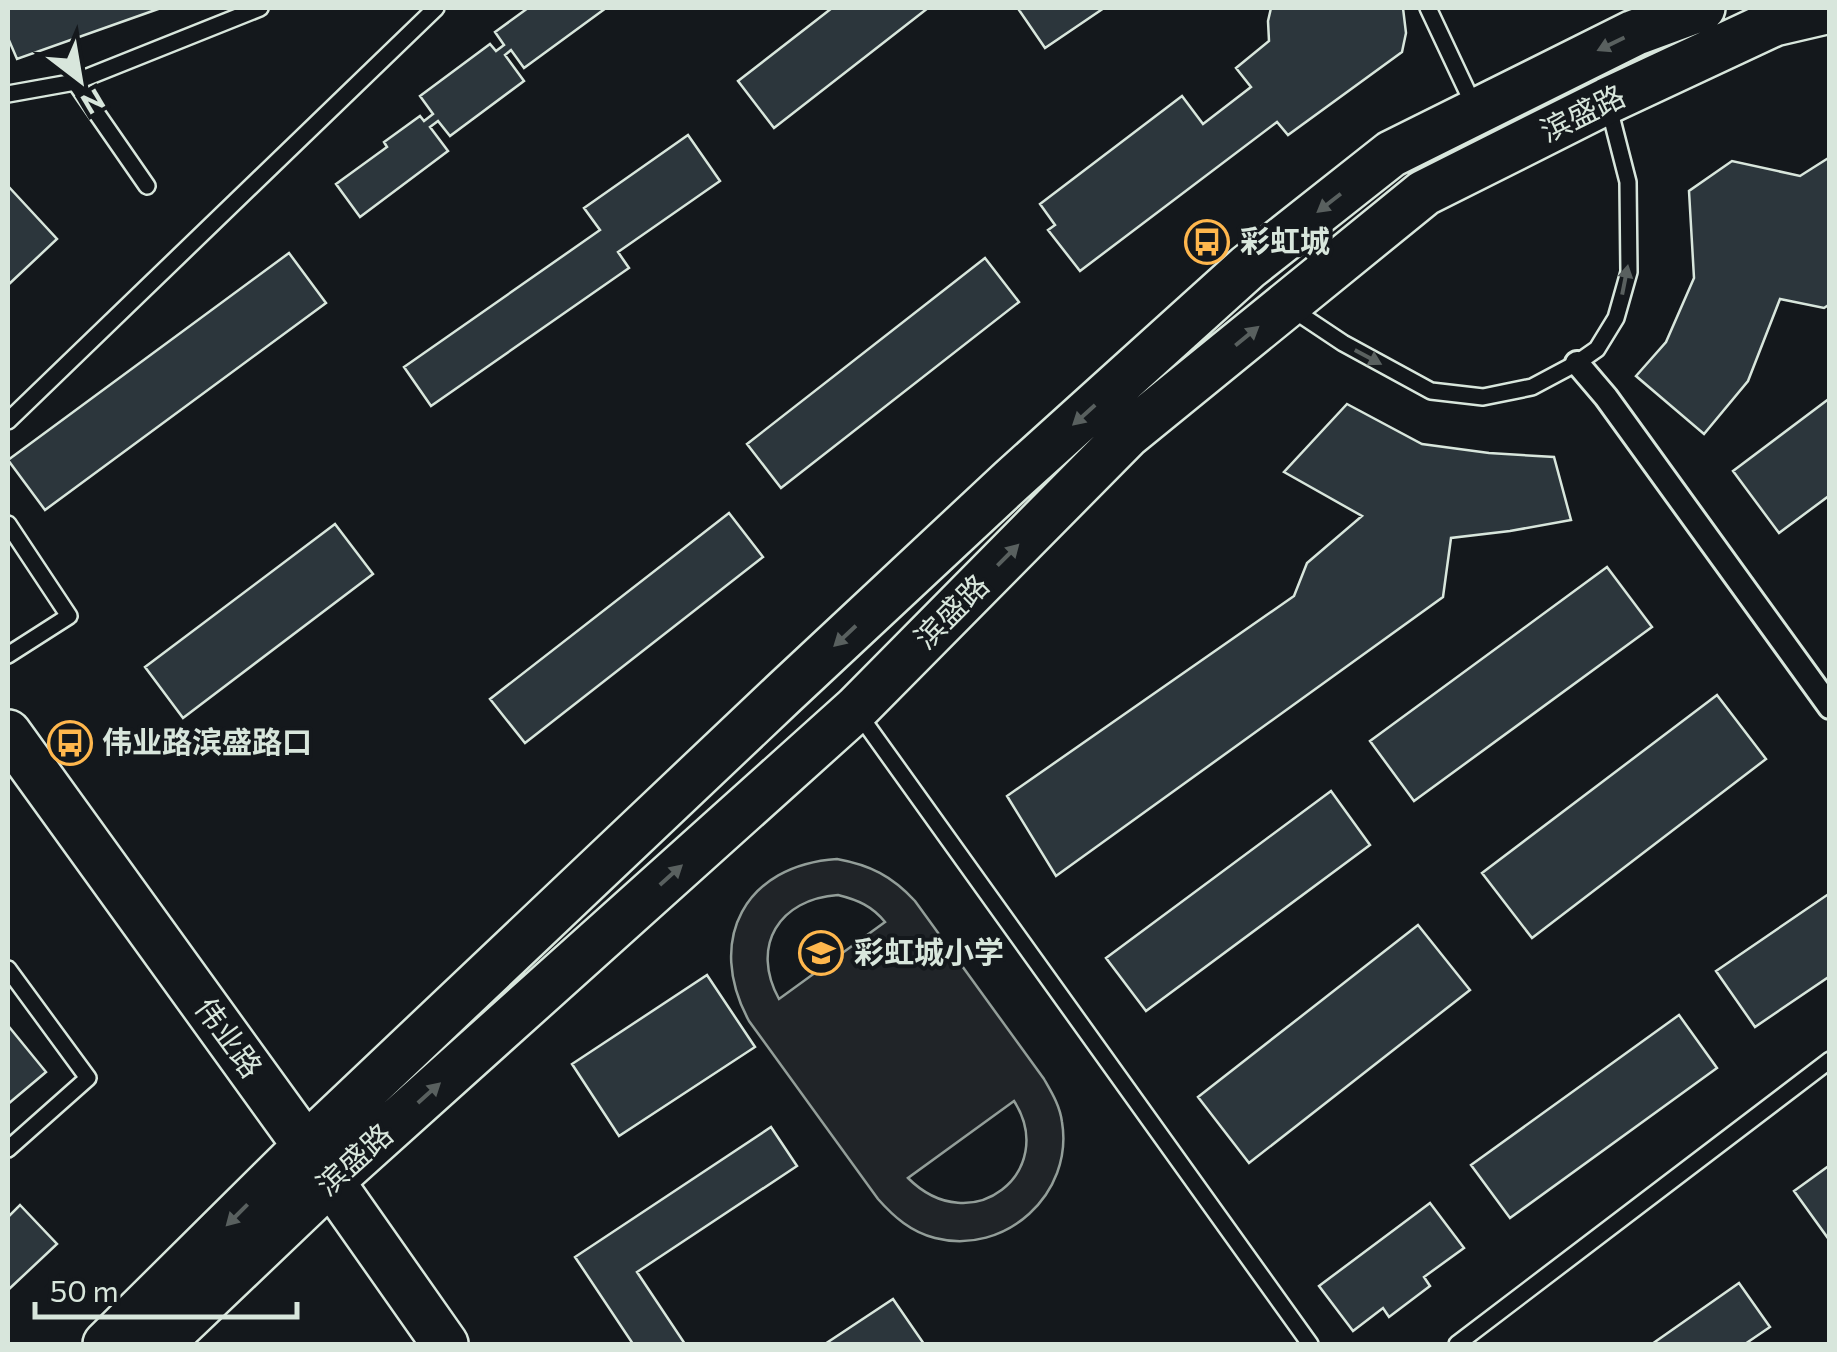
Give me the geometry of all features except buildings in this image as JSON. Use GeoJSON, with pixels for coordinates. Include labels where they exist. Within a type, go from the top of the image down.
{"type":"FeatureCollection","features":[{"type":"Feature","properties":{"kind":"main road","name":"滨盛路"},"geometry":{"type":"LineString","coordinates":[[160,1344],[318,1164],[968,521],[1248,267],[1392,154],[1634,33],[1702,8]]}},
{"type":"Feature","properties":{"kind":"main road","name":"滨盛路"},"geometry":{"type":"LineString","coordinates":[[106,1344],[856,710],[1128,434],[1424,193],[1607,101],[1774,24],[1830,10]]}},
{"type":"Feature","properties":{"kind":"main road","name":"伟业路"},"geometry":{"type":"LineString","coordinates":[[8,734],[445,1344]]}},
{"type":"Feature","properties":{"kind":"street"},"geometry":{"type":"LineString","coordinates":[[1577,363],[1606,397],[1830,707]]}},
{"type":"Feature","properties":{"kind":"lane"},"geometry":{"type":"LineString","coordinates":[[8,94],[75,82],[260,8]]}},
{"type":"Feature","properties":{"kind":"lane"},"geometry":{"type":"LineString","coordinates":[[8,421],[436,8]]}},
{"type":"Feature","properties":{"kind":"lane"},"geometry":{"type":"LineString","coordinates":[[1428,8],[1476,111]]}},
{"type":"Feature","properties":{"kind":"lane"},"geometry":{"type":"LineString","coordinates":[[75,82],[146,186]]}},
{"type":"Feature","properties":{"kind":"lane"},"geometry":{"type":"LineString","coordinates":[[1286,305],[1342,344],[1432,391],[1482,396],[1532,386],[1577,363],[1596,348],[1616,318],[1628,272],[1628,182],[1607,101]]}},
{"type":"Feature","properties":{"kind":"lane"},"geometry":{"type":"LineString","coordinates":[[8,524],[69,616],[8,655]]}},
{"type":"Feature","properties":{"kind":"lane"},"geometry":{"type":"LineString","coordinates":[[856,710],[1310,1344]]}},
{"type":"Feature","properties":{"kind":"lane"},"geometry":{"type":"LineString","coordinates":[[8,969],[88,1078],[8,1148]]}},
{"type":"Feature","properties":{"kind":"lane"},"geometry":{"type":"LineString","coordinates":[[1457,1344],[1830,1060]]}},
{"type":"Feature","properties":{"kind":"shaded area"},"geometry":{"type":"Polygon","coordinates":[[[837,859],[849,862],[880,873],[906,892],[1050,1089],[1062,1122],[1063,1148],[1057,1173],[1046,1195],[1009,1228],[986,1238],[961,1241],[926,1235],[897,1218],[878,1199],[749,1021],[736,991],[731,962],[733,936],[742,912],[757,892],[778,875],[805,864],[837,859]],[[838,895],[800,905],[776,929],[769,944],[768,961],[779,999],[885,922],[864,904],[838,895]],[[1014,1101],[908,1178],[933,1196],[958,1203],[982,1200],[1002,1190],[1017,1173],[1025,1152],[1025,1127],[1014,1101]]]}},
{"type":"Feature","properties":{"kind":"place","name":"彩虹城"},"geometry":{"type":"Point","coordinates":[1207,242]}},
{"type":"Feature","properties":{"kind":"place","name":"伟业路滨盛路口"},"geometry":{"type":"Point","coordinates":[70,743]}},
{"type":"Feature","properties":{"kind":"place","name":"彩虹城小学"},"geometry":{"type":"Point","coordinates":[821,953]}}]}
